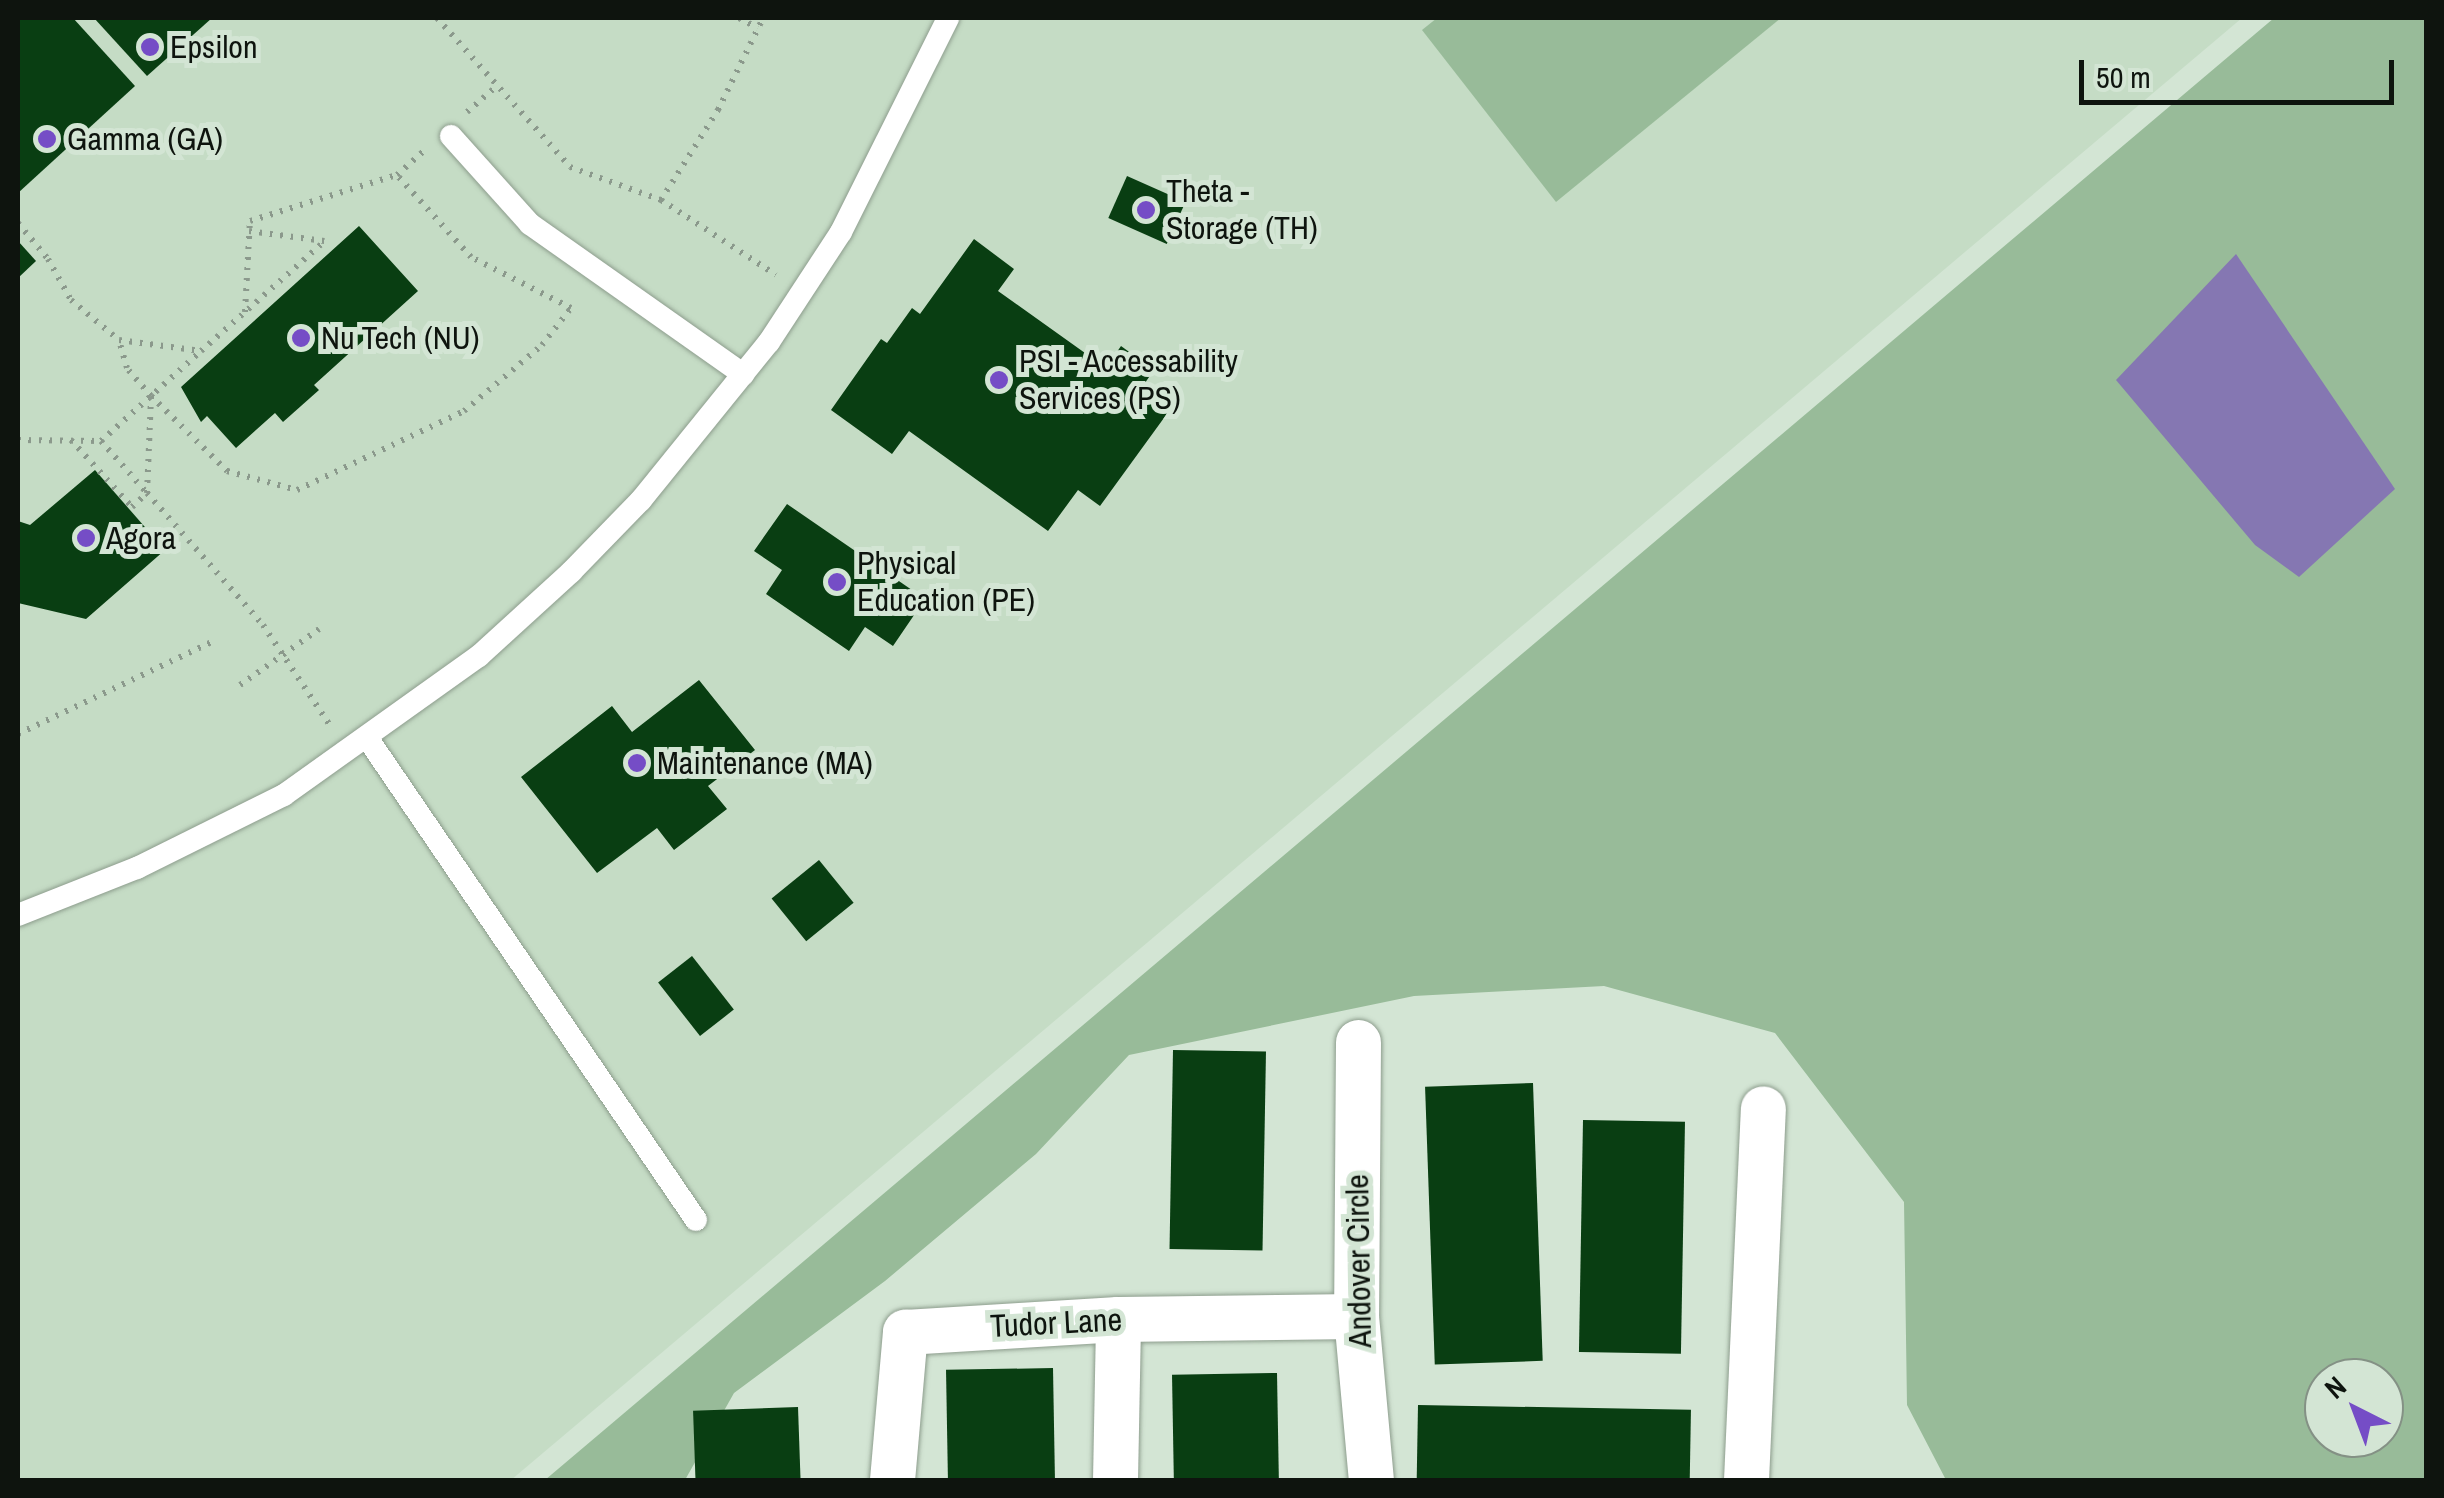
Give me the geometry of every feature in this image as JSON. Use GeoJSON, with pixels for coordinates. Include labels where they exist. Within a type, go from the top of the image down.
{"type":"FeatureCollection","features":[{"type":"Feature","properties":{"kind":"street","name":"Andover Circle"},"geometry":{"type":"LineString","coordinates":[[1358,1042],[1356,1316],[1371,1480]]}},
{"type":"Feature","properties":{"kind":"street"},"geometry":{"type":"LineString","coordinates":[[1746,1480],[1763,1108]]}},
{"type":"Feature","properties":{"kind":"street","name":"Tudor Lane"},"geometry":{"type":"LineString","coordinates":[[892,1480],[904,1332],[1118,1319],[1356,1316]]}},
{"type":"Feature","properties":{"kind":"street"},"geometry":{"type":"LineString","coordinates":[[1115,1480],[1118,1319]]}},
{"type":"Feature","properties":{"kind":"lane"},"geometry":{"type":"LineString","coordinates":[[18,915],[216,832],[368,738],[479,656],[571,572],[641,500],[743,374],[794,303],[886,149],[948,18]]}},
{"type":"Feature","properties":{"kind":"lane"},"geometry":{"type":"LineString","coordinates":[[448,132],[530,224],[743,374]]}},
{"type":"Feature","properties":{"kind":"lane"},"geometry":{"type":"LineString","coordinates":[[368,738],[696,1220]]}},
{"type":"Feature","properties":{"kind":"path"},"geometry":{"type":"LineString","coordinates":[[437,18],[570,166],[661,200],[782,278],[794,303]]}},
{"type":"Feature","properties":{"kind":"path"},"geometry":{"type":"LineString","coordinates":[[739,18],[758,28]]}},
{"type":"Feature","properties":{"kind":"path"},"geometry":{"type":"LineString","coordinates":[[661,200],[718,110],[763,18]]}},
{"type":"Feature","properties":{"kind":"path"},"geometry":{"type":"LineString","coordinates":[[245,312],[250,221],[397,175],[496,87]]}},
{"type":"Feature","properties":{"kind":"path"},"geometry":{"type":"LineString","coordinates":[[18,223],[48,258],[71,300],[118,340],[128,368],[151,396],[228,472],[297,490],[464,411],[542,345],[572,308],[471,257],[397,175]]}},
{"type":"Feature","properties":{"kind":"path"},"geometry":{"type":"LineString","coordinates":[[101,442],[326,241],[249,232]]}},
{"type":"Feature","properties":{"kind":"path"},"geometry":{"type":"LineString","coordinates":[[118,340],[201,351]]}},
{"type":"Feature","properties":{"kind":"path"},"geometry":{"type":"LineString","coordinates":[[71,440],[132,507],[147,494],[151,396]]}},
{"type":"Feature","properties":{"kind":"path"},"geometry":{"type":"LineString","coordinates":[[18,442],[101,442],[282,654],[338,738]]}},
{"type":"Feature","properties":{"kind":"path"},"geometry":{"type":"LineString","coordinates":[[240,685],[319,628]]}},
{"type":"Feature","properties":{"kind":"path"},"geometry":{"type":"LineString","coordinates":[[18,734],[212,642]]}},
{"type":"Feature","properties":{"kind":"shaded area"},"geometry":{"type":"Polygon","coordinates":[[[18,18],[2242,18],[511,1480],[18,1480],[18,18]]]}},
{"type":"Feature","properties":{"kind":"shaded area"},"geometry":{"type":"Polygon","coordinates":[[[1437,18],[1781,18],[1556,202],[1422,30],[1437,18]]]}},
{"type":"Feature","properties":{"kind":"shaded area"},"geometry":{"type":"Polygon","coordinates":[[[2274,18],[2426,18],[2426,1480],[1946,1480],[1907,1405],[1904,1202],[1775,1033],[1604,986],[1414,996],[1129,1055],[1036,1154],[885,1281],[734,1393],[685,1480],[545,1480],[2274,18]]]}},
{"type":"Feature","properties":{"kind":"shaded area"},"geometry":{"type":"Polygon","coordinates":[[[2236,254],[2395,489],[2299,577],[2255,545],[2116,380],[2236,254]]]}},
{"type":"Feature","properties":{"kind":"building","name":"Gamma (GA)"},"geometry":{"type":"Polygon","coordinates":[[[18,18],[73,18],[135,86],[18,193],[18,18]]]}},
{"type":"Feature","properties":{"kind":"building","name":"Epsilon"},"geometry":{"type":"Polygon","coordinates":[[[94,18],[212,18],[147,76],[94,18]]]}},
{"type":"Feature","properties":{"kind":"building","name":"Theta - Storage (TH)"},"geometry":{"type":"Polygon","coordinates":[[[1127,176],[1185,202],[1167,244],[1108,218],[1127,176]]]}},
{"type":"Feature","properties":{"kind":"building","name":"Nu Tech (NU)"},"geometry":{"type":"Polygon","coordinates":[[[359,226],[418,291],[314,385],[319,390],[283,422],[275,413],[236,448],[207,416],[201,422],[181,387],[359,226]]]}},
{"type":"Feature","properties":{"kind":"building","name":"PSI - Accessability Services (PS)"},"geometry":{"type":"Polygon","coordinates":[[[974,239],[1014,269],[998,291],[1106,368],[1121,346],[1154,370],[1140,390],[1169,411],[1100,506],[1078,490],[1048,531],[909,431],[892,454],[831,410],[881,339],[887,343],[912,308],[920,314],[974,239]]]}},
{"type":"Feature","properties":{"kind":"building"},"geometry":{"type":"Polygon","coordinates":[[[18,241],[36,261],[18,278],[18,241]]]}},
{"type":"Feature","properties":{"kind":"building","name":"Agora"},"geometry":{"type":"Polygon","coordinates":[[[95,470],[165,550],[86,619],[18,603],[18,521],[30,525],[95,470]]]}},
{"type":"Feature","properties":{"kind":"building","name":"Physical Education (PE)"},"geometry":{"type":"Polygon","coordinates":[[[787,504],[925,599],[893,646],[865,627],[849,651],[766,594],[782,570],[754,551],[787,504]]]}},
{"type":"Feature","properties":{"kind":"building","name":"Maintenance (MA)"},"geometry":{"type":"Polygon","coordinates":[[[699,680],[755,750],[708,786],[727,809],[674,850],[657,828],[597,873],[521,777],[612,706],[632,732],[699,680]]]}},
{"type":"Feature","properties":{"kind":"building"},"geometry":{"type":"Polygon","coordinates":[[[819,860],[854,903],[806,941],[772,898],[819,860]]]}},
{"type":"Feature","properties":{"kind":"building"},"geometry":{"type":"Polygon","coordinates":[[[692,956],[734,1010],[700,1036],[658,982],[692,956]]]}},
{"type":"Feature","properties":{"kind":"building"},"geometry":{"type":"Polygon","coordinates":[[[1173,1050],[1266,1052],[1263,1251],[1170,1249],[1173,1050]]]}},
{"type":"Feature","properties":{"kind":"building"},"geometry":{"type":"Polygon","coordinates":[[[1533,1083],[1543,1361],[1435,1365],[1425,1087],[1533,1083]]]}},
{"type":"Feature","properties":{"kind":"building"},"geometry":{"type":"Polygon","coordinates":[[[1583,1120],[1685,1122],[1681,1354],[1579,1352],[1583,1120]]]}},
{"type":"Feature","properties":{"kind":"building"},"geometry":{"type":"Polygon","coordinates":[[[1053,1368],[1055,1480],[948,1480],[946,1370],[1053,1368]]]}},
{"type":"Feature","properties":{"kind":"building"},"geometry":{"type":"Polygon","coordinates":[[[1277,1373],[1279,1480],[1174,1480],[1172,1375],[1277,1373]]]}},
{"type":"Feature","properties":{"kind":"building"},"geometry":{"type":"Polygon","coordinates":[[[1418,1405],[1691,1410],[1690,1480],[1417,1480],[1418,1405]]]}},
{"type":"Feature","properties":{"kind":"building"},"geometry":{"type":"Polygon","coordinates":[[[798,1407],[801,1480],[695,1480],[693,1411],[798,1407]]]}},
{"type":"Feature","properties":{"kind":"place","name":"Epsilon"},"geometry":{"type":"Point","coordinates":[150,47]}},
{"type":"Feature","properties":{"kind":"place","name":"Gamma (GA)"},"geometry":{"type":"Point","coordinates":[47,139]}},
{"type":"Feature","properties":{"kind":"place","name":"Theta - Storage (TH)"},"geometry":{"type":"Point","coordinates":[1146,210]}},
{"type":"Feature","properties":{"kind":"place","name":"Nu Tech (NU)"},"geometry":{"type":"Point","coordinates":[301,338]}},
{"type":"Feature","properties":{"kind":"place","name":"PSI - Accessability Services (PS)"},"geometry":{"type":"Point","coordinates":[999,380]}},
{"type":"Feature","properties":{"kind":"place","name":"Agora"},"geometry":{"type":"Point","coordinates":[86,538]}},
{"type":"Feature","properties":{"kind":"place","name":"Physical Education (PE)"},"geometry":{"type":"Point","coordinates":[837,582]}},
{"type":"Feature","properties":{"kind":"place","name":"Maintenance (MA)"},"geometry":{"type":"Point","coordinates":[637,763]}}]}
